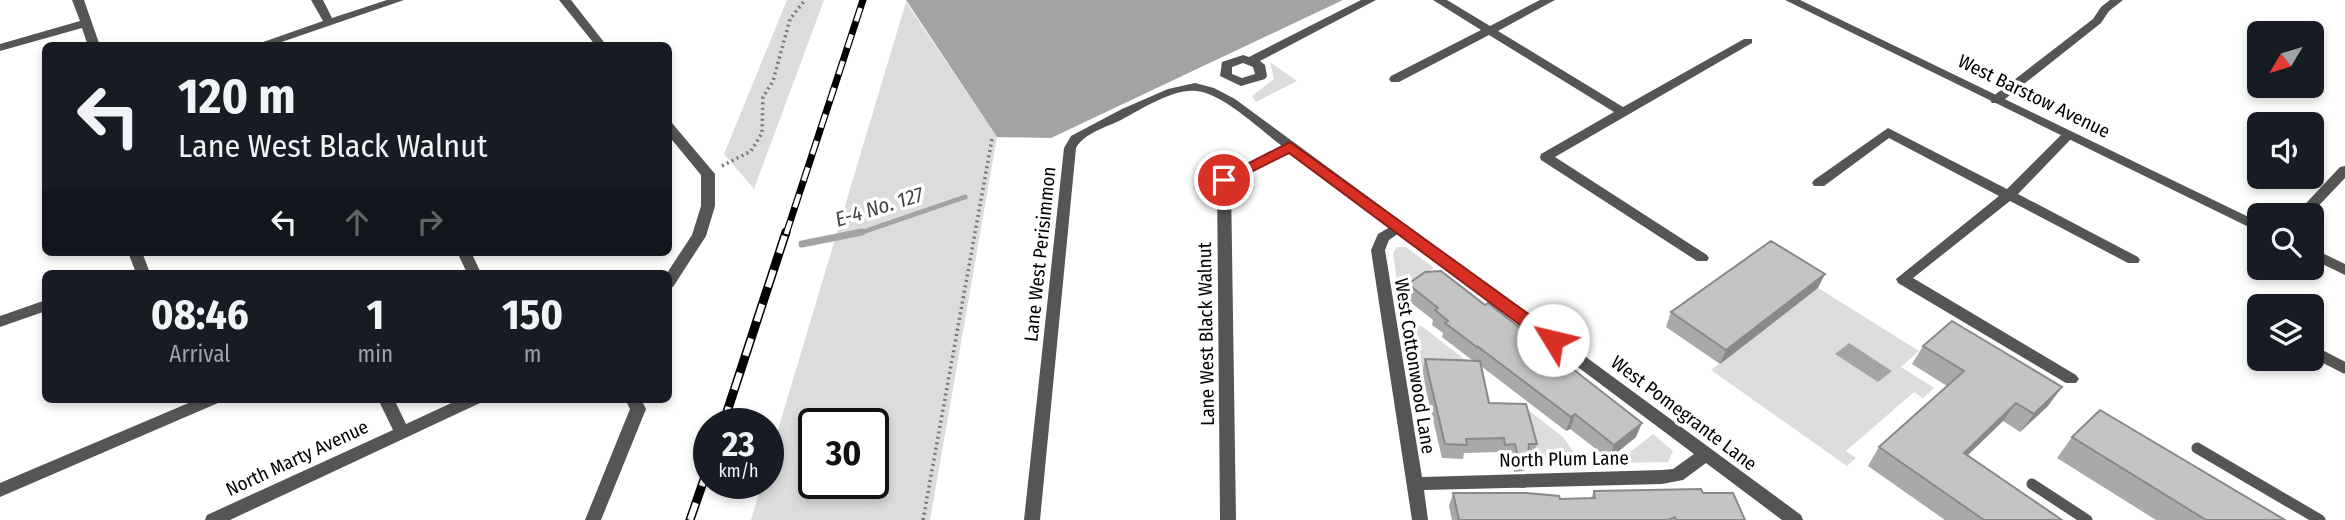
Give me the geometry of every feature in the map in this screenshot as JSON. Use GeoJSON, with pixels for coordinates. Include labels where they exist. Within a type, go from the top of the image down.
{"type":"FeatureCollection","features":[{"type":"Feature","properties":{"kind":"street"},"geometry":{"type":"LineString","coordinates":[[79,0],[93,42]]}},
{"type":"Feature","properties":{"kind":"street"},"geometry":{"type":"LineString","coordinates":[[317,0],[329,22]]}},
{"type":"Feature","properties":{"kind":"street"},"geometry":{"type":"LineString","coordinates":[[269,42],[398,0]]}},
{"type":"Feature","properties":{"kind":"street"},"geometry":{"type":"LineString","coordinates":[[565,0],[599,42]]}},
{"type":"Feature","properties":{"kind":"street"},"geometry":{"type":"LineString","coordinates":[[1251,61],[1265,51],[1370,0]]}},
{"type":"Feature","properties":{"kind":"street"},"geometry":{"type":"LineString","coordinates":[[1440,0],[1624,113]]}},
{"type":"Feature","properties":{"kind":"street"},"geometry":{"type":"LineString","coordinates":[[1395,79],[1549,0]]}},
{"type":"Feature","properties":{"kind":"street","name":"West Barstow Avenue"},"geometry":{"type":"LineString","coordinates":[[1791,0],[2247,221]]}},
{"type":"Feature","properties":{"kind":"street"},"geometry":{"type":"LineString","coordinates":[[1996,100],[2097,21],[2105,9],[2117,0]]}},
{"type":"Feature","properties":{"kind":"street"},"geometry":{"type":"LineString","coordinates":[[0,48],[86,23]]}},
{"type":"Feature","properties":{"kind":"street"},"geometry":{"type":"LineString","coordinates":[[1702,258],[1546,157],[1748,41]]}},
{"type":"Feature","properties":{"kind":"street"},"geometry":{"type":"LineString","coordinates":[[1210,90],[1230,62],[1251,61],[1259,65],[1262,72],[1231,102]]}},
{"type":"Feature","properties":{"kind":"street"},"geometry":{"type":"LineString","coordinates":[[1224,72],[1235,81],[1253,81]]}},
{"type":"Feature","properties":{"kind":"street","name":"Lane West Perisimmon"},"geometry":{"type":"LineString","coordinates":[[1032,520],[1070,148],[1075,139],[1088,131],[1172,92],[1195,87],[1210,90]]}},
{"type":"Feature","properties":{"kind":"street","name":"West Pomegrante Lane"},"geometry":{"type":"LineString","coordinates":[[1210,90],[1231,102],[1795,520]]}},
{"type":"Feature","properties":{"kind":"street"},"geometry":{"type":"LineString","coordinates":[[672,131],[708,174],[708,206],[699,236],[672,277]]}},
{"type":"Feature","properties":{"kind":"street"},"geometry":{"type":"LineString","coordinates":[[1819,183],[1888,132],[2133,260]]}},
{"type":"Feature","properties":{"kind":"street"},"geometry":{"type":"LineString","coordinates":[[2068,135],[2009,195],[1903,279],[2071,379]]}},
{"type":"Feature","properties":{"kind":"street","name":"Lane West Black Walnut"},"geometry":{"type":"LineString","coordinates":[[1228,520],[1224,180],[1290,147]]}},
{"type":"Feature","properties":{"kind":"street"},"geometry":{"type":"LineString","coordinates":[[2313,203],[2345,170]]}},
{"type":"Feature","properties":{"kind":"street","name":"West Cottonwood Lane"},"geometry":{"type":"LineString","coordinates":[[1399,227],[1383,237],[1378,250],[1420,520]]}},
{"type":"Feature","properties":{"kind":"street"},"geometry":{"type":"LineString","coordinates":[[2324,259],[2345,270]]}},
{"type":"Feature","properties":{"kind":"street"},"geometry":{"type":"LineString","coordinates":[[0,323],[42,307]]}},
{"type":"Feature","properties":{"kind":"street"},"geometry":{"type":"LineString","coordinates":[[0,490],[198,403]]}},
{"type":"Feature","properties":{"kind":"street"},"geometry":{"type":"LineString","coordinates":[[388,403],[402,433]]}},
{"type":"Feature","properties":{"kind":"street","name":"North Marty Avenue"},"geometry":{"type":"LineString","coordinates":[[213,520],[466,403]]}},
{"type":"Feature","properties":{"kind":"street"},"geometry":{"type":"LineString","coordinates":[[593,520],[638,409],[635,403]]}},
{"type":"Feature","properties":{"kind":"street","name":"North Plum Lane"},"geometry":{"type":"LineString","coordinates":[[1414,484],[1662,477],[1677,475],[1707,454]]}},
{"type":"Feature","properties":{"kind":"lane"},"geometry":{"type":"LineString","coordinates":[[2324,357],[2345,368]]}},
{"type":"Feature","properties":{"kind":"lane"},"geometry":{"type":"LineString","coordinates":[[2197,448],[2320,520]]}},
{"type":"Feature","properties":{"kind":"lane"},"geometry":{"type":"LineString","coordinates":[[2032,484],[2087,520]]}},
{"type":"Feature","properties":{"kind":"path"},"geometry":{"type":"LineString","coordinates":[[708,174],[751,151],[757,142],[762,133],[763,97],[773,81],[790,19],[805,0]]}},
{"type":"Feature","properties":{"kind":"path"},"geometry":{"type":"LineString","coordinates":[[923,520],[992,139]]}},
{"type":"Feature","properties":{"kind":"shaded area"},"geometry":{"type":"Polygon","coordinates":[[[787,0],[824,0],[754,189],[724,154],[787,0]]]}},
{"type":"Feature","properties":{"kind":"shaded area"},"geometry":{"type":"Polygon","coordinates":[[[906,0],[1343,0],[1051,138],[997,137],[906,0]]]}},
{"type":"Feature","properties":{"kind":"shaded area"},"geometry":{"type":"Polygon","coordinates":[[[906,2],[997,137],[930,520],[751,520],[757,499],[784,499],[784,410],[906,2]]]}},
{"type":"Feature","properties":{"kind":"shaded area"},"geometry":{"type":"Polygon","coordinates":[[[1270,62],[1297,81],[1256,102],[1252,96],[1274,79],[1270,62]]]}},
{"type":"Feature","properties":{"kind":"shaded area"},"geometry":{"type":"Polygon","coordinates":[[[1397,247],[1406,247],[1434,268],[1398,290],[1393,253],[1397,247]]]}},
{"type":"Feature","properties":{"kind":"shaded area"},"geometry":{"type":"Polygon","coordinates":[[[1818,288],[1919,351],[1901,367],[1934,388],[1923,398],[1914,392],[1846,451],[1856,458],[1847,466],[1711,370],[1818,288]]]}},
{"type":"Feature","properties":{"kind":"shaded area"},"geometry":{"type":"Polygon","coordinates":[[[1404,319],[1423,327],[1478,370],[1410,369],[1404,319]]]}},
{"type":"Feature","properties":{"kind":"shaded area"},"geometry":{"type":"Polygon","coordinates":[[[1849,343],[1892,371],[1878,382],[1835,354],[1849,343]]]}},
{"type":"Feature","properties":{"kind":"shaded area"},"geometry":{"type":"Polygon","coordinates":[[[1523,406],[1563,437],[1582,464],[1542,465],[1523,406]]]}},
{"type":"Feature","properties":{"kind":"shaded area"},"geometry":{"type":"Polygon","coordinates":[[[1653,434],[1673,451],[1668,462],[1616,463],[1653,434]]]}},
{"type":"Feature","properties":{"kind":"building"},"geometry":{"type":"Polygon","coordinates":[[[1771,241],[1825,274],[1726,350],[1671,312],[1771,241]]]}},
{"type":"Feature","properties":{"kind":"building"},"geometry":{"type":"Polygon","coordinates":[[[1441,271],[1485,305],[1488,303],[1642,423],[1614,445],[1575,414],[1571,417],[1477,346],[1478,348],[1445,323],[1448,321],[1435,310],[1438,308],[1408,284],[1425,272],[1441,271]]]}},
{"type":"Feature","properties":{"kind":"building"},"geometry":{"type":"Polygon","coordinates":[[[1952,321],[2062,387],[2034,414],[2016,403],[1964,453],[2062,520],[1984,520],[1879,447],[1964,371],[1923,346],[1952,321]]]}},
{"type":"Feature","properties":{"kind":"building"},"geometry":{"type":"Polygon","coordinates":[[[1425,359],[1480,361],[1489,403],[1526,404],[1537,444],[1529,444],[1528,457],[1518,458],[1515,444],[1505,445],[1504,438],[1466,439],[1467,445],[1445,444],[1425,359]]]}},
{"type":"Feature","properties":{"kind":"building"},"geometry":{"type":"Polygon","coordinates":[[[2100,410],[2285,520],[2206,520],[2072,437],[2100,410]]]}},
{"type":"Feature","properties":{"kind":"building"},"geometry":{"type":"Polygon","coordinates":[[[1701,489],[1703,493],[1733,493],[1745,520],[1676,520],[1675,517],[1668,520],[1459,520],[1453,493],[1527,493],[1559,496],[1560,499],[1595,498],[1594,491],[1701,489]]]}},
{"type":"Feature","properties":{"kind":"waterway","name":"E-4 No. 127"},"geometry":{"type":"LineString","coordinates":[[857,234],[965,197]]}},
{"type":"Feature","properties":{"kind":"waterway","name":"E-4 No. 127"},"geometry":{"type":"LineString","coordinates":[[802,244],[862,232]]}},
{"type":"Feature","properties":{"kind":"railway"},"geometry":{"type":"LineString","coordinates":[[786,234],[863,0]]}},
{"type":"Feature","properties":{"kind":"railway"},"geometry":{"type":"LineString","coordinates":[[728,408],[786,232]]}},
{"type":"Feature","properties":{"kind":"railway"},"geometry":{"type":"LineString","coordinates":[[690,520],[697,499]]}},
{"type":"Feature","properties":{"kind":"route"},"geometry":{"type":"LineString","coordinates":[[1224,180],[1290,147],[1553,340]]}}]}
